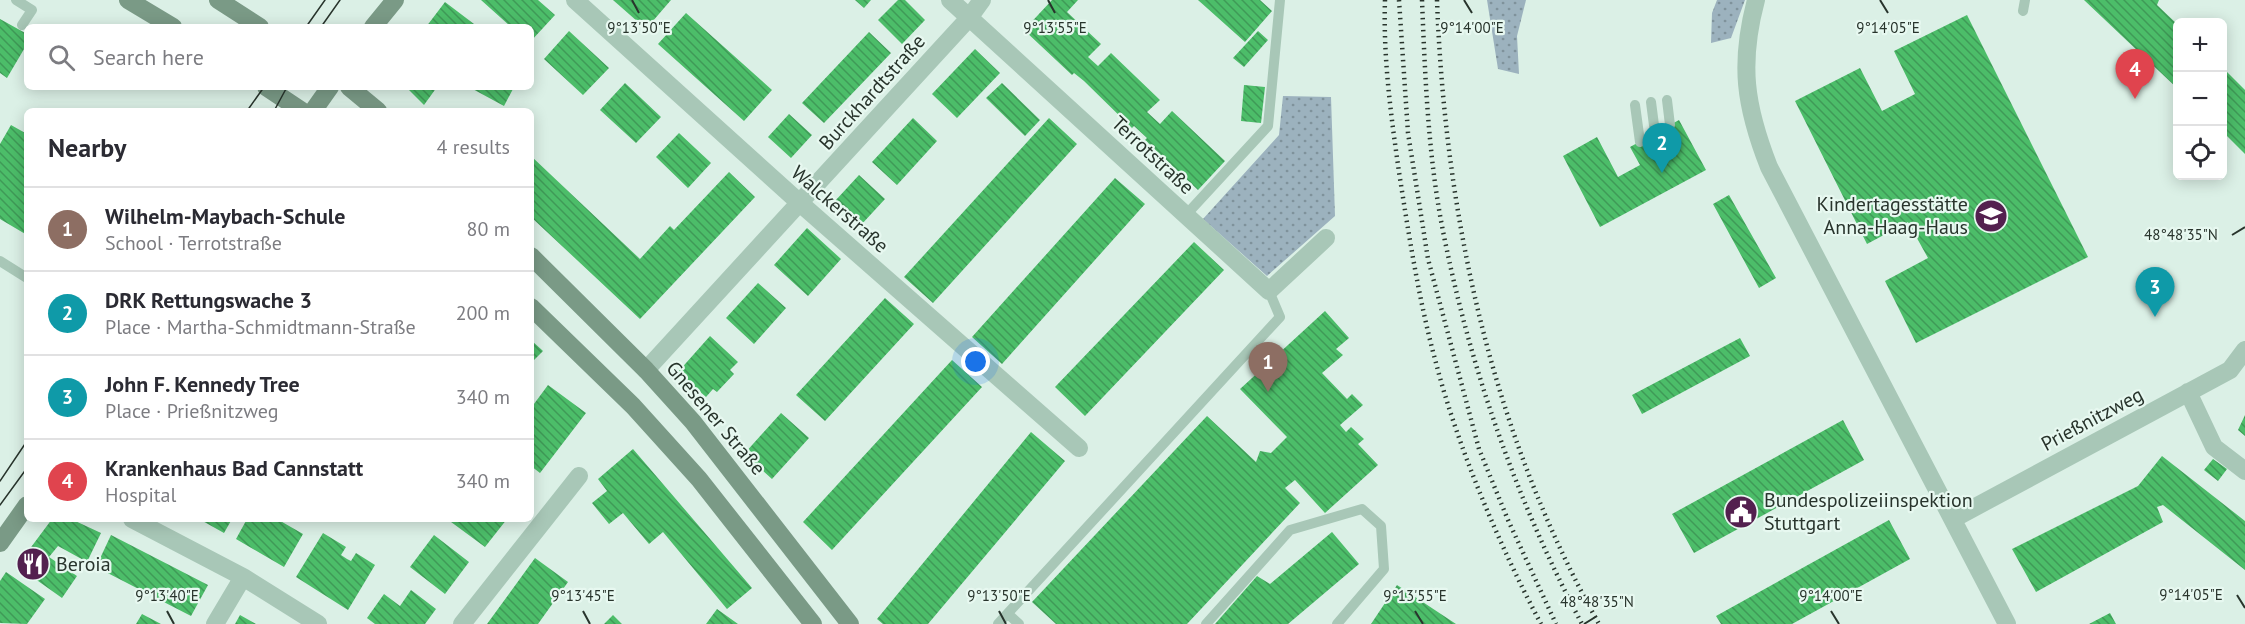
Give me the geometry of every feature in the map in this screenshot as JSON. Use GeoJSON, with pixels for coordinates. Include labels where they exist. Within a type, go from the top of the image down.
{"type":"FeatureCollection","features":[{"type":"Feature","properties":{"kind":"main road"},"geometry":{"type":"LineString","coordinates":[[128,0],[168,24]]}},
{"type":"Feature","properties":{"kind":"main road"},"geometry":{"type":"LineString","coordinates":[[218,0],[255,24]]}},
{"type":"Feature","properties":{"kind":"main road"},"geometry":{"type":"LineString","coordinates":[[375,24],[395,0]]}},
{"type":"Feature","properties":{"kind":"main road"},"geometry":{"type":"LineString","coordinates":[[270,90],[298,108]]}},
{"type":"Feature","properties":{"kind":"main road"},"geometry":{"type":"LineString","coordinates":[[315,108],[328,90]]}},
{"type":"Feature","properties":{"kind":"main road"},"geometry":{"type":"LineString","coordinates":[[353,90],[374,108]]}},
{"type":"Feature","properties":{"kind":"main road","name":"Gnesener Straße"},"geometry":{"type":"LineString","coordinates":[[534,259],[646,370],[714,449],[850,624]]}},
{"type":"Feature","properties":{"kind":"main road"},"geometry":{"type":"LineString","coordinates":[[534,310],[633,406],[699,479],[813,624]]}},
{"type":"Feature","properties":{"kind":"main road"},"geometry":{"type":"LineString","coordinates":[[0,543],[24,509]]}},
{"type":"Feature","properties":{"kind":"street","name":"Walckerstraße"},"geometry":{"type":"LineString","coordinates":[[575,0],[801,204],[1079,448]]}},
{"type":"Feature","properties":{"kind":"street","name":"Terrotstraße"},"geometry":{"type":"LineString","coordinates":[[950,0],[1269,291]]}},
{"type":"Feature","properties":{"kind":"street","name":"Burckhardtstraße"},"geometry":{"type":"LineString","coordinates":[[646,370],[801,204],[969,18],[982,0]]}},
{"type":"Feature","properties":{"kind":"street"},"geometry":{"type":"LineString","coordinates":[[1756,0],[1749,28],[1745,75],[1751,119],[1763,151],[2007,624]]}},
{"type":"Feature","properties":{"kind":"street"},"geometry":{"type":"LineString","coordinates":[[1269,291],[1326,238]]}},
{"type":"Feature","properties":{"kind":"street","name":"Prießnitzweg"},"geometry":{"type":"LineString","coordinates":[[1953,519],[2230,370],[2245,350]]}},
{"type":"Feature","properties":{"kind":"street"},"geometry":{"type":"LineString","coordinates":[[2188,392],[2214,447],[2245,471]]}},
{"type":"Feature","properties":{"kind":"street"},"geometry":{"type":"LineString","coordinates":[[462,624],[579,476]]}},
{"type":"Feature","properties":{"kind":"street"},"geometry":{"type":"LineString","coordinates":[[138,522],[243,577],[318,624]]}},
{"type":"Feature","properties":{"kind":"street"},"geometry":{"type":"LineString","coordinates":[[215,624],[243,577]]}},
{"type":"Feature","properties":{"kind":"lane"},"geometry":{"type":"LineString","coordinates":[[16,0],[32,10],[22,25]]}},
{"type":"Feature","properties":{"kind":"lane"},"geometry":{"type":"LineString","coordinates":[[1185,216],[1268,126],[1280,0]]}},
{"type":"Feature","properties":{"kind":"lane"},"geometry":{"type":"LineString","coordinates":[[1667,100],[1670,125]]}},
{"type":"Feature","properties":{"kind":"lane"},"geometry":{"type":"LineString","coordinates":[[1651,102],[1655,133]]}},
{"type":"Feature","properties":{"kind":"lane"},"geometry":{"type":"LineString","coordinates":[[1635,105],[1640,141]]}},
{"type":"Feature","properties":{"kind":"lane"},"geometry":{"type":"LineString","coordinates":[[0,261],[24,276]]}},
{"type":"Feature","properties":{"kind":"lane"},"geometry":{"type":"LineString","coordinates":[[998,624],[1280,317],[1269,291]]}},
{"type":"Feature","properties":{"kind":"lane"},"geometry":{"type":"LineString","coordinates":[[1206,624],[1290,530],[1362,508],[1380,526],[1384,569],[1337,624]]}},
{"type":"Feature","properties":{"kind":"lane"},"geometry":{"type":"LineString","coordinates":[[1008,614],[1019,624]]}},
{"type":"Feature","properties":{"kind":"shaded area"},"geometry":{"type":"Polygon","coordinates":[[[1487,0],[1526,0],[1517,36],[1519,74],[1498,69],[1487,0]]]}},
{"type":"Feature","properties":{"kind":"shaded area"},"geometry":{"type":"Polygon","coordinates":[[[1717,0],[1745,0],[1731,38],[1711,43],[1712,13],[1717,0]]]}},
{"type":"Feature","properties":{"kind":"shaded area"},"geometry":{"type":"Polygon","coordinates":[[[1283,96],[1331,97],[1335,216],[1267,276],[1203,219],[1279,135],[1283,96]]]}},
{"type":"Feature","properties":{"kind":"building"},"geometry":{"type":"Polygon","coordinates":[[[481,0],[538,0],[555,15],[534,38],[534,24],[508,24],[481,0]]]}},
{"type":"Feature","properties":{"kind":"building"},"geometry":{"type":"Polygon","coordinates":[[[613,0],[671,0],[646,29],[613,0]]]}},
{"type":"Feature","properties":{"kind":"building"},"geometry":{"type":"Polygon","coordinates":[[[855,0],[871,0],[864,8],[855,0]]]}},
{"type":"Feature","properties":{"kind":"building"},"geometry":{"type":"Polygon","coordinates":[[[898,0],[905,0],[925,20],[902,44],[878,20],[898,0]]]}},
{"type":"Feature","properties":{"kind":"building"},"geometry":{"type":"Polygon","coordinates":[[[1052,0],[1078,0],[1067,12],[1101,44],[1088,57],[1098,66],[1111,53],[1160,100],[1147,112],[1160,124],[1172,111],[1225,161],[1198,190],[1145,140],[1147,138],[1134,126],[1132,128],[1084,81],[1074,73],[1072,75],[1024,30],[1052,0]]]}},
{"type":"Feature","properties":{"kind":"building"},"geometry":{"type":"Polygon","coordinates":[[[1198,0],[1260,0],[1272,11],[1245,42],[1198,0]]]}},
{"type":"Feature","properties":{"kind":"building"},"geometry":{"type":"Polygon","coordinates":[[[2084,0],[2159,0],[2157,5],[2173,20],[2173,84],[2084,0]]]}},
{"type":"Feature","properties":{"kind":"building"},"geometry":{"type":"Polygon","coordinates":[[[445,2],[474,24],[428,24],[445,2]]]}},
{"type":"Feature","properties":{"kind":"building"},"geometry":{"type":"Polygon","coordinates":[[[686,13],[772,90],[744,121],[658,44],[686,13]]]}},
{"type":"Feature","properties":{"kind":"building"},"geometry":{"type":"Polygon","coordinates":[[[1967,15],[2088,257],[1916,343],[1885,281],[1928,258],[1908,222],[1867,244],[1795,101],[1860,68],[1882,111],[1915,94],[1894,51],[1967,15]]]}},
{"type":"Feature","properties":{"kind":"building"},"geometry":{"type":"Polygon","coordinates":[[[0,19],[24,32],[24,49],[7,78],[0,73],[0,19]]]}},
{"type":"Feature","properties":{"kind":"building"},"geometry":{"type":"Polygon","coordinates":[[[569,31],[609,68],[583,95],[544,59],[569,31]]]}},
{"type":"Feature","properties":{"kind":"building"},"geometry":{"type":"Polygon","coordinates":[[[1258,31],[1268,40],[1244,67],[1233,58],[1258,31]]]}},
{"type":"Feature","properties":{"kind":"building"},"geometry":{"type":"Polygon","coordinates":[[[869,32],[891,53],[824,123],[802,103],[869,32]]]}},
{"type":"Feature","properties":{"kind":"building"},"geometry":{"type":"Polygon","coordinates":[[[975,49],[1000,73],[957,118],[932,94],[975,49]]]}},
{"type":"Feature","properties":{"kind":"building"},"geometry":{"type":"Polygon","coordinates":[[[2227,72],[2245,90],[2245,154],[2227,136],[2227,72]]]}},
{"type":"Feature","properties":{"kind":"building"},"geometry":{"type":"Polygon","coordinates":[[[625,83],[661,117],[636,143],[600,110],[625,83]]]}},
{"type":"Feature","properties":{"kind":"building"},"geometry":{"type":"Polygon","coordinates":[[[1002,83],[1040,120],[1025,136],[986,98],[1002,83]]]}},
{"type":"Feature","properties":{"kind":"building"},"geometry":{"type":"Polygon","coordinates":[[[1244,85],[1265,87],[1261,123],[1241,121],[1244,85]]]}},
{"type":"Feature","properties":{"kind":"building"},"geometry":{"type":"Polygon","coordinates":[[[409,90],[435,90],[424,105],[409,90]]]}},
{"type":"Feature","properties":{"kind":"building"},"geometry":{"type":"Polygon","coordinates":[[[475,90],[512,90],[504,106],[475,90]]]}},
{"type":"Feature","properties":{"kind":"building"},"geometry":{"type":"Polygon","coordinates":[[[789,114],[812,135],[791,158],[768,137],[789,114]]]}},
{"type":"Feature","properties":{"kind":"building"},"geometry":{"type":"Polygon","coordinates":[[[913,118],[937,141],[897,185],[872,162],[913,118]]]}},
{"type":"Feature","properties":{"kind":"building"},"geometry":{"type":"Polygon","coordinates":[[[1049,118],[1077,144],[933,303],[904,277],[1049,118]]]}},
{"type":"Feature","properties":{"kind":"building"},"geometry":{"type":"Polygon","coordinates":[[[1679,120],[1706,170],[1600,227],[1563,156],[1597,137],[1618,177],[1640,165],[1630,147],[1679,120]]]}},
{"type":"Feature","properties":{"kind":"building"},"geometry":{"type":"Polygon","coordinates":[[[11,125],[24,132],[24,233],[0,219],[0,144],[11,125]]]}},
{"type":"Feature","properties":{"kind":"building"},"geometry":{"type":"Polygon","coordinates":[[[679,133],[711,163],[688,188],[656,157],[679,133]]]}},
{"type":"Feature","properties":{"kind":"building"},"geometry":{"type":"Polygon","coordinates":[[[534,159],[640,259],[670,226],[674,230],[729,172],[755,197],[640,319],[534,220],[534,159]]]}},
{"type":"Feature","properties":{"kind":"building"},"geometry":{"type":"Polygon","coordinates":[[[859,175],[885,199],[861,225],[835,201],[859,175]]]}},
{"type":"Feature","properties":{"kind":"building"},"geometry":{"type":"Polygon","coordinates":[[[1115,178],[1145,204],[1002,364],[972,337],[1115,178]]]}},
{"type":"Feature","properties":{"kind":"building"},"geometry":{"type":"Polygon","coordinates":[[[1729,195],[1776,278],[1759,288],[1713,204],[1729,195]]]}},
{"type":"Feature","properties":{"kind":"building"},"geometry":{"type":"Polygon","coordinates":[[[807,228],[841,259],[808,296],[774,265],[807,228]]]}},
{"type":"Feature","properties":{"kind":"building"},"geometry":{"type":"Polygon","coordinates":[[[1194,242],[1224,270],[1085,416],[1055,387],[1194,242]]]}},
{"type":"Feature","properties":{"kind":"building"},"geometry":{"type":"Polygon","coordinates":[[[758,283],[786,308],[754,344],[726,318],[758,283]]]}},
{"type":"Feature","properties":{"kind":"building"},"geometry":{"type":"Polygon","coordinates":[[[885,298],[914,324],[825,421],[796,395],[885,298]]]}},
{"type":"Feature","properties":{"kind":"building"},"geometry":{"type":"Polygon","coordinates":[[[1325,311],[1349,338],[1336,349],[1343,355],[1322,373],[1347,399],[1352,394],[1363,405],[1340,425],[1346,432],[1351,427],[1364,439],[1358,444],[1378,465],[1325,513],[1295,480],[1285,488],[1300,503],[1187,624],[1056,624],[1032,602],[1207,416],[1256,462],[1260,451],[1271,453],[1287,437],[1240,389],[1325,311]]]}},
{"type":"Feature","properties":{"kind":"building"},"geometry":{"type":"Polygon","coordinates":[[[710,336],[738,362],[730,370],[734,374],[717,392],[713,389],[706,397],[678,372],[710,336]]]}},
{"type":"Feature","properties":{"kind":"building"},"geometry":{"type":"Polygon","coordinates":[[[1740,338],[1750,356],[1642,414],[1632,395],[1740,338]]]}},
{"type":"Feature","properties":{"kind":"building"},"geometry":{"type":"Polygon","coordinates":[[[534,343],[543,351],[534,360],[534,343]]]}},
{"type":"Feature","properties":{"kind":"building"},"geometry":{"type":"Polygon","coordinates":[[[952,360],[982,387],[832,550],[803,522],[952,360]]]}},
{"type":"Feature","properties":{"kind":"building"},"geometry":{"type":"Polygon","coordinates":[[[548,385],[586,413],[540,473],[534,468],[534,404],[548,385]]]}},
{"type":"Feature","properties":{"kind":"building"},"geometry":{"type":"Polygon","coordinates":[[[781,413],[809,438],[772,479],[744,454],[781,413]]]}},
{"type":"Feature","properties":{"kind":"building"},"geometry":{"type":"Polygon","coordinates":[[[2245,415],[2245,436],[2238,430],[2245,415]]]}},
{"type":"Feature","properties":{"kind":"building"},"geometry":{"type":"Polygon","coordinates":[[[1843,420],[1864,460],[1694,553],[1672,514],[1843,420]]]}},
{"type":"Feature","properties":{"kind":"building"},"geometry":{"type":"Polygon","coordinates":[[[1031,432],[1065,461],[928,624],[883,624],[877,619],[1031,432]]]}},
{"type":"Feature","properties":{"kind":"building"},"geometry":{"type":"Polygon","coordinates":[[[633,449],[752,588],[727,609],[663,532],[649,544],[623,513],[609,524],[592,503],[607,491],[598,479],[633,449]]]}},
{"type":"Feature","properties":{"kind":"building"},"geometry":{"type":"Polygon","coordinates":[[[2162,456],[2245,521],[2245,570],[2163,505],[2157,507],[2163,522],[2036,592],[2012,549],[2138,486],[2162,456]]]}},
{"type":"Feature","properties":{"kind":"building"},"geometry":{"type":"Polygon","coordinates":[[[2213,459],[2227,469],[2218,481],[2204,470],[2213,459]]]}},
{"type":"Feature","properties":{"kind":"building"},"geometry":{"type":"Polygon","coordinates":[[[1889,520],[1910,559],[1792,624],[1721,624],[1716,616],[1889,520]]]}},
{"type":"Feature","properties":{"kind":"building"},"geometry":{"type":"Polygon","coordinates":[[[50,522],[77,522],[101,533],[87,562],[58,546],[49,557],[77,576],[62,598],[17,566],[50,522]]]}},
{"type":"Feature","properties":{"kind":"building"},"geometry":{"type":"Polygon","coordinates":[[[204,522],[230,522],[224,533],[204,522]]]}},
{"type":"Feature","properties":{"kind":"building"},"geometry":{"type":"Polygon","coordinates":[[[245,522],[282,522],[303,534],[284,567],[236,539],[245,522]]]}},
{"type":"Feature","properties":{"kind":"building"},"geometry":{"type":"Polygon","coordinates":[[[451,522],[505,522],[485,547],[451,522]]]}},
{"type":"Feature","properties":{"kind":"building"},"geometry":{"type":"Polygon","coordinates":[[[1332,532],[1359,564],[1288,624],[1215,624],[1257,576],[1270,584],[1332,532]]]}},
{"type":"Feature","properties":{"kind":"building"},"geometry":{"type":"Polygon","coordinates":[[[323,533],[346,547],[341,555],[347,559],[351,561],[356,553],[375,565],[348,610],[296,577],[323,533]]]}},
{"type":"Feature","properties":{"kind":"building"},"geometry":{"type":"Polygon","coordinates":[[[111,535],[208,585],[191,616],[96,567],[111,535]]]}},
{"type":"Feature","properties":{"kind":"building"},"geometry":{"type":"Polygon","coordinates":[[[434,535],[469,562],[445,594],[410,567],[434,535]]]}},
{"type":"Feature","properties":{"kind":"building"},"geometry":{"type":"Polygon","coordinates":[[[535,558],[568,582],[538,624],[487,624],[535,558]]]}},
{"type":"Feature","properties":{"kind":"building"},"geometry":{"type":"Polygon","coordinates":[[[6,572],[45,599],[27,624],[0,623],[0,581],[6,572]]]}},
{"type":"Feature","properties":{"kind":"building"},"geometry":{"type":"Polygon","coordinates":[[[1397,585],[1456,624],[1371,624],[1397,585]]]}},
{"type":"Feature","properties":{"kind":"building"},"geometry":{"type":"Polygon","coordinates":[[[411,590],[436,609],[425,624],[375,624],[367,618],[384,594],[400,606],[411,590]]]}},
{"type":"Feature","properties":{"kind":"building"},"geometry":{"type":"Polygon","coordinates":[[[717,609],[738,624],[706,624],[717,609]]]}},
{"type":"Feature","properties":{"kind":"building"},"geometry":{"type":"Polygon","coordinates":[[[2110,613],[2116,624],[2089,624],[2110,613]]]}},
{"type":"Feature","properties":{"kind":"building"},"geometry":{"type":"Polygon","coordinates":[[[142,614],[161,624],[136,624],[142,614]]]}},
{"type":"Feature","properties":{"kind":"building"},"geometry":{"type":"Polygon","coordinates":[[[240,615],[256,624],[235,624],[240,615]]]}},
{"type":"Feature","properties":{"kind":"building"},"geometry":{"type":"Polygon","coordinates":[[[613,615],[622,624],[604,624],[613,615]]]}},
{"type":"Feature","properties":{"kind":"tram line"},"geometry":{"type":"LineString","coordinates":[[308,24],[325,0]]}},
{"type":"Feature","properties":{"kind":"tram line"},"geometry":{"type":"LineString","coordinates":[[323,24],[340,0]]}},
{"type":"Feature","properties":{"kind":"tram line"},"geometry":{"type":"LineString","coordinates":[[249,108],[262,90]]}},
{"type":"Feature","properties":{"kind":"tram line"},"geometry":{"type":"LineString","coordinates":[[276,108],[285,90]]}},
{"type":"Feature","properties":{"kind":"tram line"},"geometry":{"type":"LineString","coordinates":[[0,481],[24,445]]}},
{"type":"Feature","properties":{"kind":"tram line"},"geometry":{"type":"LineString","coordinates":[[0,505],[24,472]]}},
{"type":"Feature","properties":{"kind":"railway"},"geometry":{"type":"LineString","coordinates":[[1385,0],[1386,65],[1393,130],[1419,292],[1430,340],[1445,395],[1468,463],[1510,563],[1541,624]]}},
{"type":"Feature","properties":{"kind":"railway"},"geometry":{"type":"LineString","coordinates":[[1399,0],[1408,133],[1428,259],[1479,449],[1508,520],[1556,624]]}},
{"type":"Feature","properties":{"kind":"railway"},"geometry":{"type":"LineString","coordinates":[[1422,0],[1433,170],[1442,226],[1466,329],[1497,431],[1516,480],[1536,529],[1582,624]]}},
{"type":"Feature","properties":{"kind":"railway"},"geometry":{"type":"LineString","coordinates":[[1437,0],[1442,81],[1451,162],[1464,243],[1481,322],[1503,400],[1530,477],[1562,552],[1599,624]]}},
{"type":"Feature","properties":{"kind":"place","name":"Krankenhaus Bad Cannstatt"},"geometry":{"type":"Point","coordinates":[2135,99]}},
{"type":"Feature","properties":{"kind":"place","name":"DRK Rettungswache 3"},"geometry":{"type":"Point","coordinates":[1662,173]}},
{"type":"Feature","properties":{"kind":"place","name":"Kindertagesstätte Anna-Haag-Haus"},"geometry":{"type":"Point","coordinates":[1991,216]}},
{"type":"Feature","properties":{"kind":"place","name":"John F. Kennedy Tree"},"geometry":{"type":"Point","coordinates":[2155,317]}},
{"type":"Feature","properties":{"kind":"place","name":"Wilhelm-Maybach-Schule"},"geometry":{"type":"Point","coordinates":[1268,392]}},
{"type":"Feature","properties":{"kind":"place","name":"Bundespolizeiinspektion Stuttgart"},"geometry":{"type":"Point","coordinates":[1741,512]}},
{"type":"Feature","properties":{"kind":"place","name":"Beroia"},"geometry":{"type":"Point","coordinates":[33,564]}}]}
